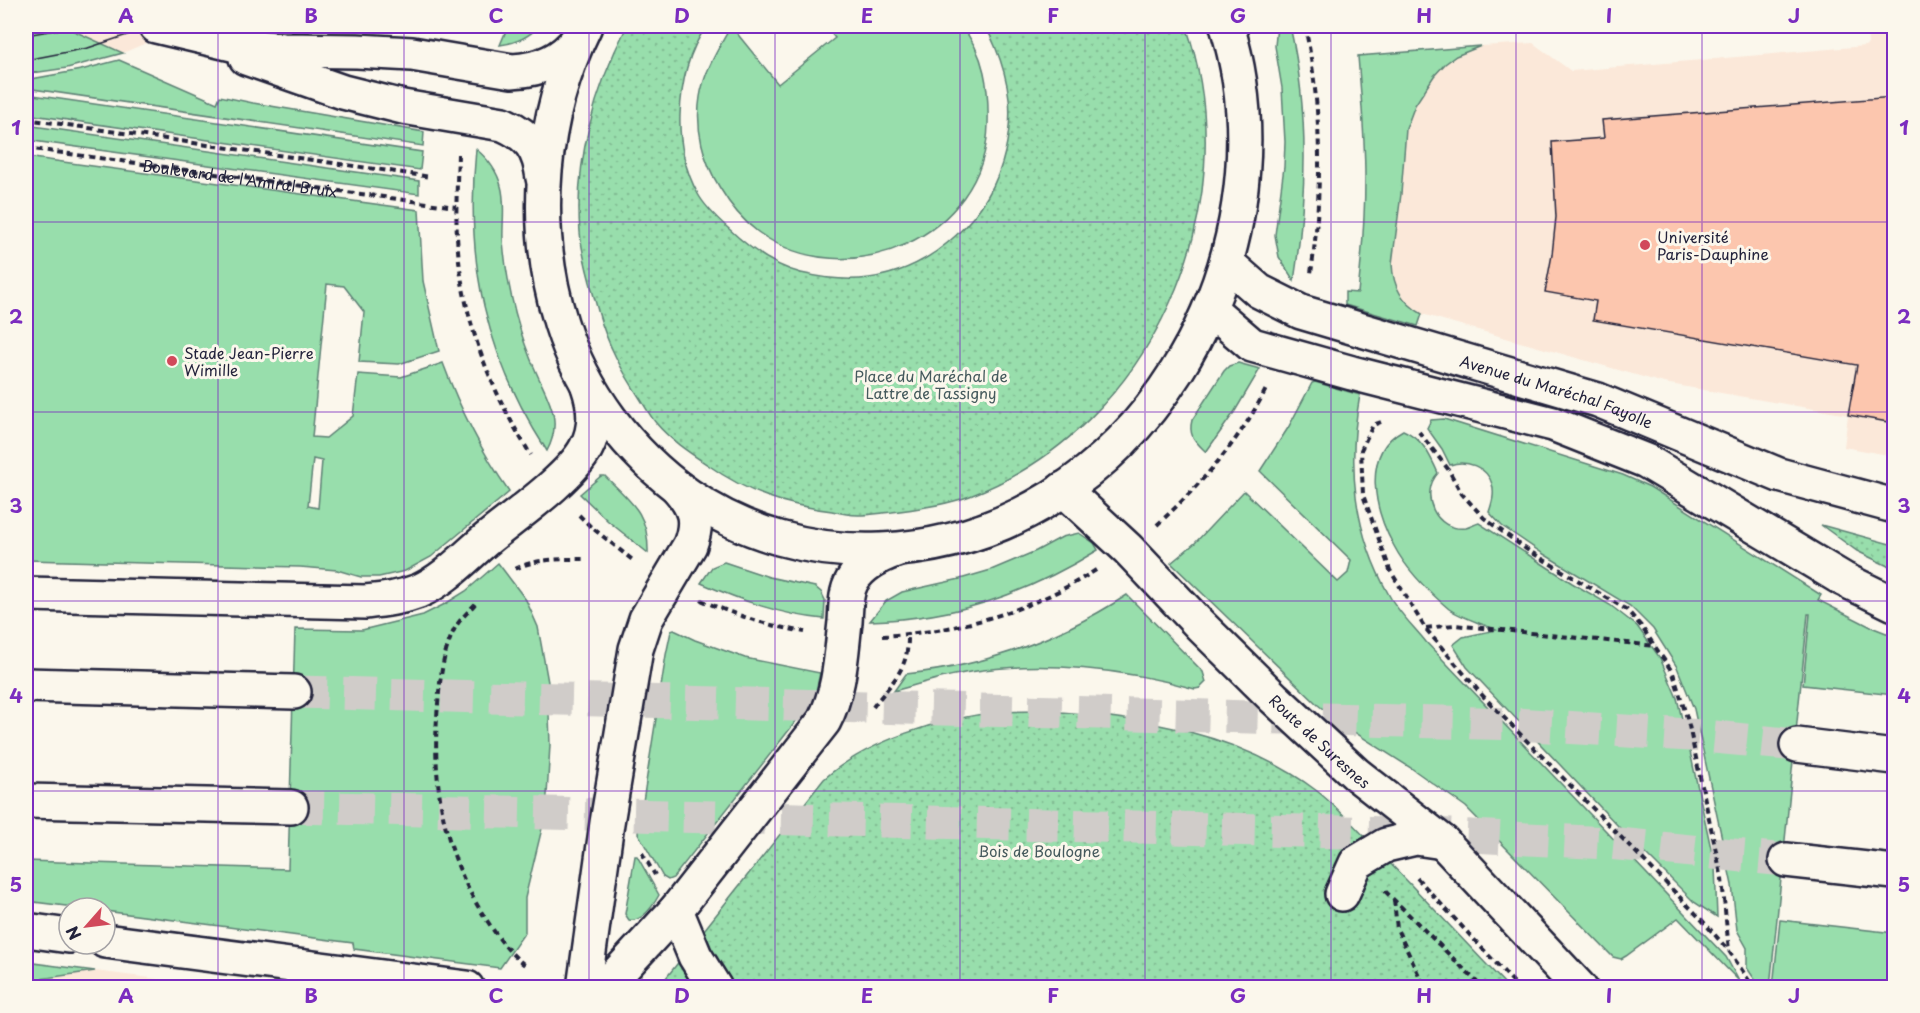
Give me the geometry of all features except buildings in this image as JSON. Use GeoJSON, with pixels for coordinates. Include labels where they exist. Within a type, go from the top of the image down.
{"type":"FeatureCollection","features":[{"type":"Feature","properties":{"kind":"main road"},"geometry":{"type":"LineString","coordinates":[[588,386],[620,432],[638,454],[660,475],[715,512],[744,526],[778,538],[814,547],[898,550],[950,541],[1014,518],[1063,489],[1103,458],[1141,419],[1181,367],[1210,309],[1227,263],[1238,215],[1243,166],[1241,84],[1227,26]]}},
{"type":"Feature","properties":{"kind":"main road"},"geometry":{"type":"LineString","coordinates":[[165,28],[232,44],[283,50],[412,54],[512,71],[527,71],[555,61],[572,48],[581,32]]}},
{"type":"Feature","properties":{"kind":"main road"},"geometry":{"type":"LineString","coordinates":[[165,28],[343,92],[403,108],[503,124],[517,130],[532,144],[541,160],[544,180]]}},
{"type":"Feature","properties":{"kind":"main road"},"geometry":{"type":"LineString","coordinates":[[26,594],[365,602],[393,599],[420,590],[444,576],[553,485],[577,462],[592,434],[593,401],[565,335],[553,299],[545,243],[544,180],[555,105],[581,32]]}},
{"type":"Feature","properties":{"kind":"main road","name":"Avenue du Maréchal Fayolle"},"geometry":{"type":"LineString","coordinates":[[1227,263],[1259,291],[1301,312],[1598,400],[1779,475],[1894,506]]}},
{"type":"Feature","properties":{"kind":"main road"},"geometry":{"type":"LineString","coordinates":[[1210,309],[1252,345],[1553,424],[1646,461],[1843,579],[1894,604]]}},
{"type":"Feature","properties":{"kind":"main road"},"geometry":{"type":"LineString","coordinates":[[584,987],[634,657],[646,619],[695,533],[696,520],[692,507],[676,487]]}},
{"type":"Feature","properties":{"kind":"main road","name":"Route de Suresnes"},"geometry":{"type":"LineString","coordinates":[[1063,489],[1128,549],[1274,698],[1356,774],[1443,842],[1576,986]]}},
{"type":"Feature","properties":{"kind":"main road"},"geometry":{"type":"LineString","coordinates":[[604,987],[675,910],[824,722],[837,687],[847,597],[851,582],[860,570],[873,560],[898,550]]}},
{"type":"Feature","properties":{"kind":"main road"},"geometry":{"type":"LineString","coordinates":[[26,686],[294,692]]}},
{"type":"Feature","properties":{"kind":"main road"},"geometry":{"type":"LineString","coordinates":[[1797,745],[1894,757]]}},
{"type":"Feature","properties":{"kind":"main road"},"geometry":{"type":"LineString","coordinates":[[26,801],[291,807]]}},
{"type":"Feature","properties":{"kind":"main road"},"geometry":{"type":"LineString","coordinates":[[1342,894],[1356,863],[1386,845],[1416,838],[1443,842]]}},
{"type":"Feature","properties":{"kind":"main road"},"geometry":{"type":"LineString","coordinates":[[1786,860],[1894,872]]}},
{"type":"Feature","properties":{"kind":"main road"},"geometry":{"type":"LineString","coordinates":[[675,910],[695,956],[715,987]]}},
{"type":"Feature","properties":{"kind":"main road"},"geometry":{"type":"LineString","coordinates":[[26,930],[57,934]]}},
{"type":"Feature","properties":{"kind":"main road"},"geometry":{"type":"LineString","coordinates":[[117,942],[467,987]]}},
{"type":"Feature","properties":{"kind":"path"},"geometry":{"type":"LineString","coordinates":[[1305,26],[1317,96],[1319,147],[1316,242],[1310,277]]}},
{"type":"Feature","properties":{"kind":"path"},"geometry":{"type":"LineString","coordinates":[[26,119],[431,177]]}},
{"type":"Feature","properties":{"kind":"path"},"geometry":{"type":"LineString","coordinates":[[460,146],[456,207],[458,252],[465,296],[476,340],[497,394],[512,425],[537,465]]}},
{"type":"Feature","properties":{"kind":"path","name":"Boulevard de l'Amiral Bruix"},"geometry":{"type":"LineString","coordinates":[[26,148],[456,207]]}},
{"type":"Feature","properties":{"kind":"path"},"geometry":{"type":"LineString","coordinates":[[1153,529],[1184,500],[1216,464],[1246,424],[1271,381]]}},
{"type":"Feature","properties":{"kind":"path"},"geometry":{"type":"LineString","coordinates":[[1383,421],[1373,425],[1361,450],[1363,495],[1390,570],[1425,628],[1484,696],[1701,919],[1729,951],[1755,987]]}},
{"type":"Feature","properties":{"kind":"path"},"geometry":{"type":"LineString","coordinates":[[1418,431],[1431,445],[1462,494],[1484,518],[1526,549],[1627,610],[1656,646],[1673,673],[1688,721],[1722,879],[1729,951]]}},
{"type":"Feature","properties":{"kind":"path"},"geometry":{"type":"LineString","coordinates":[[573,508],[590,526],[637,564]]}},
{"type":"Feature","properties":{"kind":"path"},"geometry":{"type":"LineString","coordinates":[[513,570],[527,563],[554,559],[587,559]]}},
{"type":"Feature","properties":{"kind":"path"},"geometry":{"type":"LineString","coordinates":[[875,636],[931,631],[1002,614],[1046,597],[1103,565]]}},
{"type":"Feature","properties":{"kind":"path"},"geometry":{"type":"LineString","coordinates":[[483,596],[456,627],[444,656],[436,729],[437,778],[445,829],[457,867],[476,905],[510,954],[526,966]]}},
{"type":"Feature","properties":{"kind":"path"},"geometry":{"type":"LineString","coordinates":[[692,596],[725,611],[811,633]]}},
{"type":"Feature","properties":{"kind":"path"},"geometry":{"type":"LineString","coordinates":[[1425,628],[1454,625],[1656,646]]}},
{"type":"Feature","properties":{"kind":"path"},"geometry":{"type":"LineString","coordinates":[[1356,863],[1483,987]]}},
{"type":"Feature","properties":{"kind":"path"},"geometry":{"type":"LineString","coordinates":[[1394,899],[1397,929],[1425,987]]}},
{"type":"Feature","properties":{"kind":"shaded area"},"geometry":{"type":"Polygon","coordinates":[[[26,26],[185,26],[123,53],[67,68],[26,74],[26,26]]]}},
{"type":"Feature","properties":{"kind":"shaded area","name":"Université Paris-Dauphine"},"geometry":{"type":"Polygon","coordinates":[[[1867,26],[1894,26],[1894,456],[1844,447],[1848,415],[1664,383],[1422,314],[1403,300],[1398,292],[1393,281],[1392,264],[1406,129],[1415,105],[1434,76],[1456,56],[1481,46],[1533,43],[1571,71],[1865,46],[1868,44],[1867,26]]]}},
{"type":"Feature","properties":{"kind":"shaded area"},"geometry":{"type":"Polygon","coordinates":[[[95,971],[222,987],[26,988],[26,981],[95,971]]]}},
{"type":"Feature","properties":{"kind":"green space"},"geometry":{"type":"Polygon","coordinates":[[[26,26],[63,26],[123,53],[67,68],[26,74],[26,26]]]}},
{"type":"Feature","properties":{"kind":"green space"},"geometry":{"type":"Polygon","coordinates":[[[508,26],[539,26],[531,34],[521,39],[500,45],[508,26]]]}},
{"type":"Feature","properties":{"kind":"green space","name":"Place du Maréchal de Lattre de Tassigny"},"geometry":{"type":"Polygon","coordinates":[[[627,26],[707,26],[700,35],[687,68],[682,92],[680,125],[682,146],[690,176],[698,194],[708,208],[744,242],[781,266],[809,275],[852,279],[893,273],[937,251],[973,217],[987,197],[998,175],[1005,152],[1010,111],[1004,73],[985,26],[1186,26],[1202,95],[1204,166],[1193,236],[1170,303],[1135,365],[1089,419],[1034,463],[961,499],[911,509],[862,515],[848,514],[782,501],[752,490],[723,475],[674,441],[648,412],[621,368],[611,346],[602,323],[583,252],[580,232],[580,179],[589,126],[605,74],[627,26]]]}},
{"type":"Feature","properties":{"kind":"green space"},"geometry":{"type":"Polygon","coordinates":[[[731,26],[778,84],[835,38],[825,26],[961,26],[975,48],[984,72],[988,111],[981,163],[964,197],[938,225],[906,244],[869,256],[831,258],[793,251],[758,232],[737,212],[714,178],[705,156],[700,132],[699,109],[702,87],[731,26]]]}},
{"type":"Feature","properties":{"kind":"green space"},"geometry":{"type":"Polygon","coordinates":[[[1277,26],[1290,26],[1303,121],[1302,217],[1294,281],[1279,257],[1275,235],[1285,142],[1282,88],[1275,46],[1277,26]]]}},
{"type":"Feature","properties":{"kind":"green space"},"geometry":{"type":"Polygon","coordinates":[[[1481,46],[1456,56],[1434,76],[1415,105],[1406,129],[1392,264],[1394,280],[1400,293],[1422,314],[1418,326],[1345,305],[1345,292],[1358,293],[1364,221],[1364,146],[1358,56],[1481,46]]]}},
{"type":"Feature","properties":{"kind":"green space"},"geometry":{"type":"Polygon","coordinates":[[[119,60],[217,103],[220,96],[424,132],[423,146],[26,88],[26,80],[119,60]]]}},
{"type":"Feature","properties":{"kind":"green space"},"geometry":{"type":"Polygon","coordinates":[[[26,94],[422,152],[420,170],[26,114],[26,94]]]}},
{"type":"Feature","properties":{"kind":"green space"},"geometry":{"type":"Polygon","coordinates":[[[26,125],[419,181],[419,194],[26,140],[26,125]]]}},
{"type":"Feature","properties":{"kind":"green space"},"geometry":{"type":"Polygon","coordinates":[[[476,149],[491,165],[501,186],[507,275],[524,342],[550,402],[554,421],[552,440],[547,451],[508,379],[494,343],[484,306],[477,269],[474,230],[473,190],[476,149]]]}},
{"type":"Feature","properties":{"kind":"green space","name":"Stade Jean-Pierre Wimille"},"geometry":{"type":"Polygon","coordinates":[[[26,157],[419,210],[423,281],[439,351],[399,364],[359,362],[364,312],[344,286],[327,284],[312,437],[326,438],[353,416],[358,374],[401,377],[443,363],[472,429],[489,461],[509,491],[508,493],[431,557],[405,571],[379,577],[361,577],[337,570],[300,567],[26,560],[26,157]],[[313,459],[308,506],[318,508],[322,461],[313,459]]]}},
{"type":"Feature","properties":{"kind":"green space"},"geometry":{"type":"Polygon","coordinates":[[[1238,363],[1260,369],[1235,411],[1206,452],[1192,434],[1192,420],[1224,371],[1229,366],[1238,363]]]}},
{"type":"Feature","properties":{"kind":"green space"},"geometry":{"type":"Polygon","coordinates":[[[1312,383],[1360,395],[1354,447],[1356,497],[1367,547],[1397,607],[1426,642],[1726,957],[1739,981],[1678,918],[1621,959],[1613,957],[1466,807],[1411,768],[1343,725],[1318,705],[1171,563],[1195,543],[1244,491],[1338,582],[1348,573],[1351,560],[1260,471],[1288,428],[1312,383]]]}},
{"type":"Feature","properties":{"kind":"green space"},"geometry":{"type":"Polygon","coordinates":[[[1444,419],[1623,475],[1650,487],[1821,595],[1818,600],[1894,636],[1894,695],[1803,685],[1810,614],[1808,614],[1770,987],[1760,987],[1747,968],[1747,948],[1737,930],[1732,885],[1694,709],[1677,667],[1653,629],[1630,606],[1502,526],[1489,512],[1493,491],[1486,473],[1469,464],[1450,465],[1427,428],[1431,420],[1444,419]]]}},
{"type":"Feature","properties":{"kind":"green space"},"geometry":{"type":"Polygon","coordinates":[[[1403,430],[1420,442],[1438,473],[1432,482],[1430,501],[1439,518],[1455,528],[1466,528],[1479,523],[1610,605],[1637,626],[1660,658],[1677,698],[1691,756],[1715,867],[1717,917],[1694,902],[1619,827],[1467,667],[1453,645],[1463,637],[1496,630],[1449,609],[1426,588],[1399,555],[1381,517],[1375,484],[1376,468],[1389,440],[1403,430]]]}},
{"type":"Feature","properties":{"kind":"green space"},"geometry":{"type":"Polygon","coordinates":[[[601,476],[605,476],[637,509],[648,539],[648,553],[608,521],[580,494],[601,476]]]}},
{"type":"Feature","properties":{"kind":"green space"},"geometry":{"type":"Polygon","coordinates":[[[1821,525],[1894,545],[1894,569],[1857,551],[1821,525]]]}},
{"type":"Feature","properties":{"kind":"green space"},"geometry":{"type":"Polygon","coordinates":[[[1079,533],[1094,543],[1098,550],[1044,580],[961,609],[902,619],[870,621],[886,601],[902,592],[991,570],[1062,537],[1079,533]]]}},
{"type":"Feature","properties":{"kind":"green space"},"geometry":{"type":"Polygon","coordinates":[[[724,562],[769,577],[815,587],[825,600],[824,619],[761,606],[701,583],[712,567],[724,562]]]}},
{"type":"Feature","properties":{"kind":"green space"},"geometry":{"type":"Polygon","coordinates":[[[498,563],[526,600],[538,627],[548,682],[550,745],[546,812],[525,898],[525,932],[500,968],[354,949],[353,943],[117,913],[117,896],[57,896],[57,905],[26,901],[26,861],[288,869],[295,629],[362,630],[423,615],[466,591],[498,563]]]}},
{"type":"Feature","properties":{"kind":"green space"},"geometry":{"type":"Polygon","coordinates":[[[1127,595],[1203,672],[1206,682],[1200,688],[1195,689],[1140,676],[1083,668],[1026,667],[997,668],[960,674],[894,691],[906,674],[965,664],[1022,648],[1076,624],[1127,595]]]}},
{"type":"Feature","properties":{"kind":"green space"},"geometry":{"type":"Polygon","coordinates":[[[674,630],[745,658],[820,673],[816,691],[804,711],[673,878],[668,880],[663,877],[638,833],[666,655],[671,631],[674,630]]]}},
{"type":"Feature","properties":{"kind":"green space","name":"Bois de Boulogne"},"geometry":{"type":"Polygon","coordinates":[[[1046,711],[1117,718],[1188,732],[1255,755],[1287,771],[1317,791],[1343,814],[1508,987],[658,988],[824,779],[842,765],[883,742],[930,726],[999,712],[1046,711]]]}},
{"type":"Feature","properties":{"kind":"green space"},"geometry":{"type":"Polygon","coordinates":[[[635,856],[659,895],[643,916],[629,920],[625,914],[635,856]]]}},
{"type":"Feature","properties":{"kind":"green space"},"geometry":{"type":"Polygon","coordinates":[[[1780,920],[1894,933],[1894,987],[1773,987],[1780,920]]]}},
{"type":"Feature","properties":{"kind":"green space"},"geometry":{"type":"Polygon","coordinates":[[[26,962],[95,971],[26,981],[26,962]]]}},
{"type":"Feature","properties":{"kind":"tunnel"},"geometry":{"type":"LineString","coordinates":[[294,692],[1517,724],[1704,736],[1797,745]]}},
{"type":"Feature","properties":{"kind":"tunnel"},"geometry":{"type":"LineString","coordinates":[[291,807],[1430,834],[1608,843],[1786,860]]}},
{"type":"Feature","properties":{"kind":"tram line"},"geometry":{"type":"LineString","coordinates":[[26,35],[78,26]]}},
{"type":"Feature","properties":{"kind":"tram line"},"geometry":{"type":"LineString","coordinates":[[26,60],[88,48],[154,26]]}},
{"type":"Feature","properties":{"kind":"place","name":"Université Paris-Dauphine"},"geometry":{"type":"Point","coordinates":[1645,245]}},
{"type":"Feature","properties":{"kind":"place","name":"Stade Jean-Pierre Wimille"},"geometry":{"type":"Point","coordinates":[172,361]}}]}
